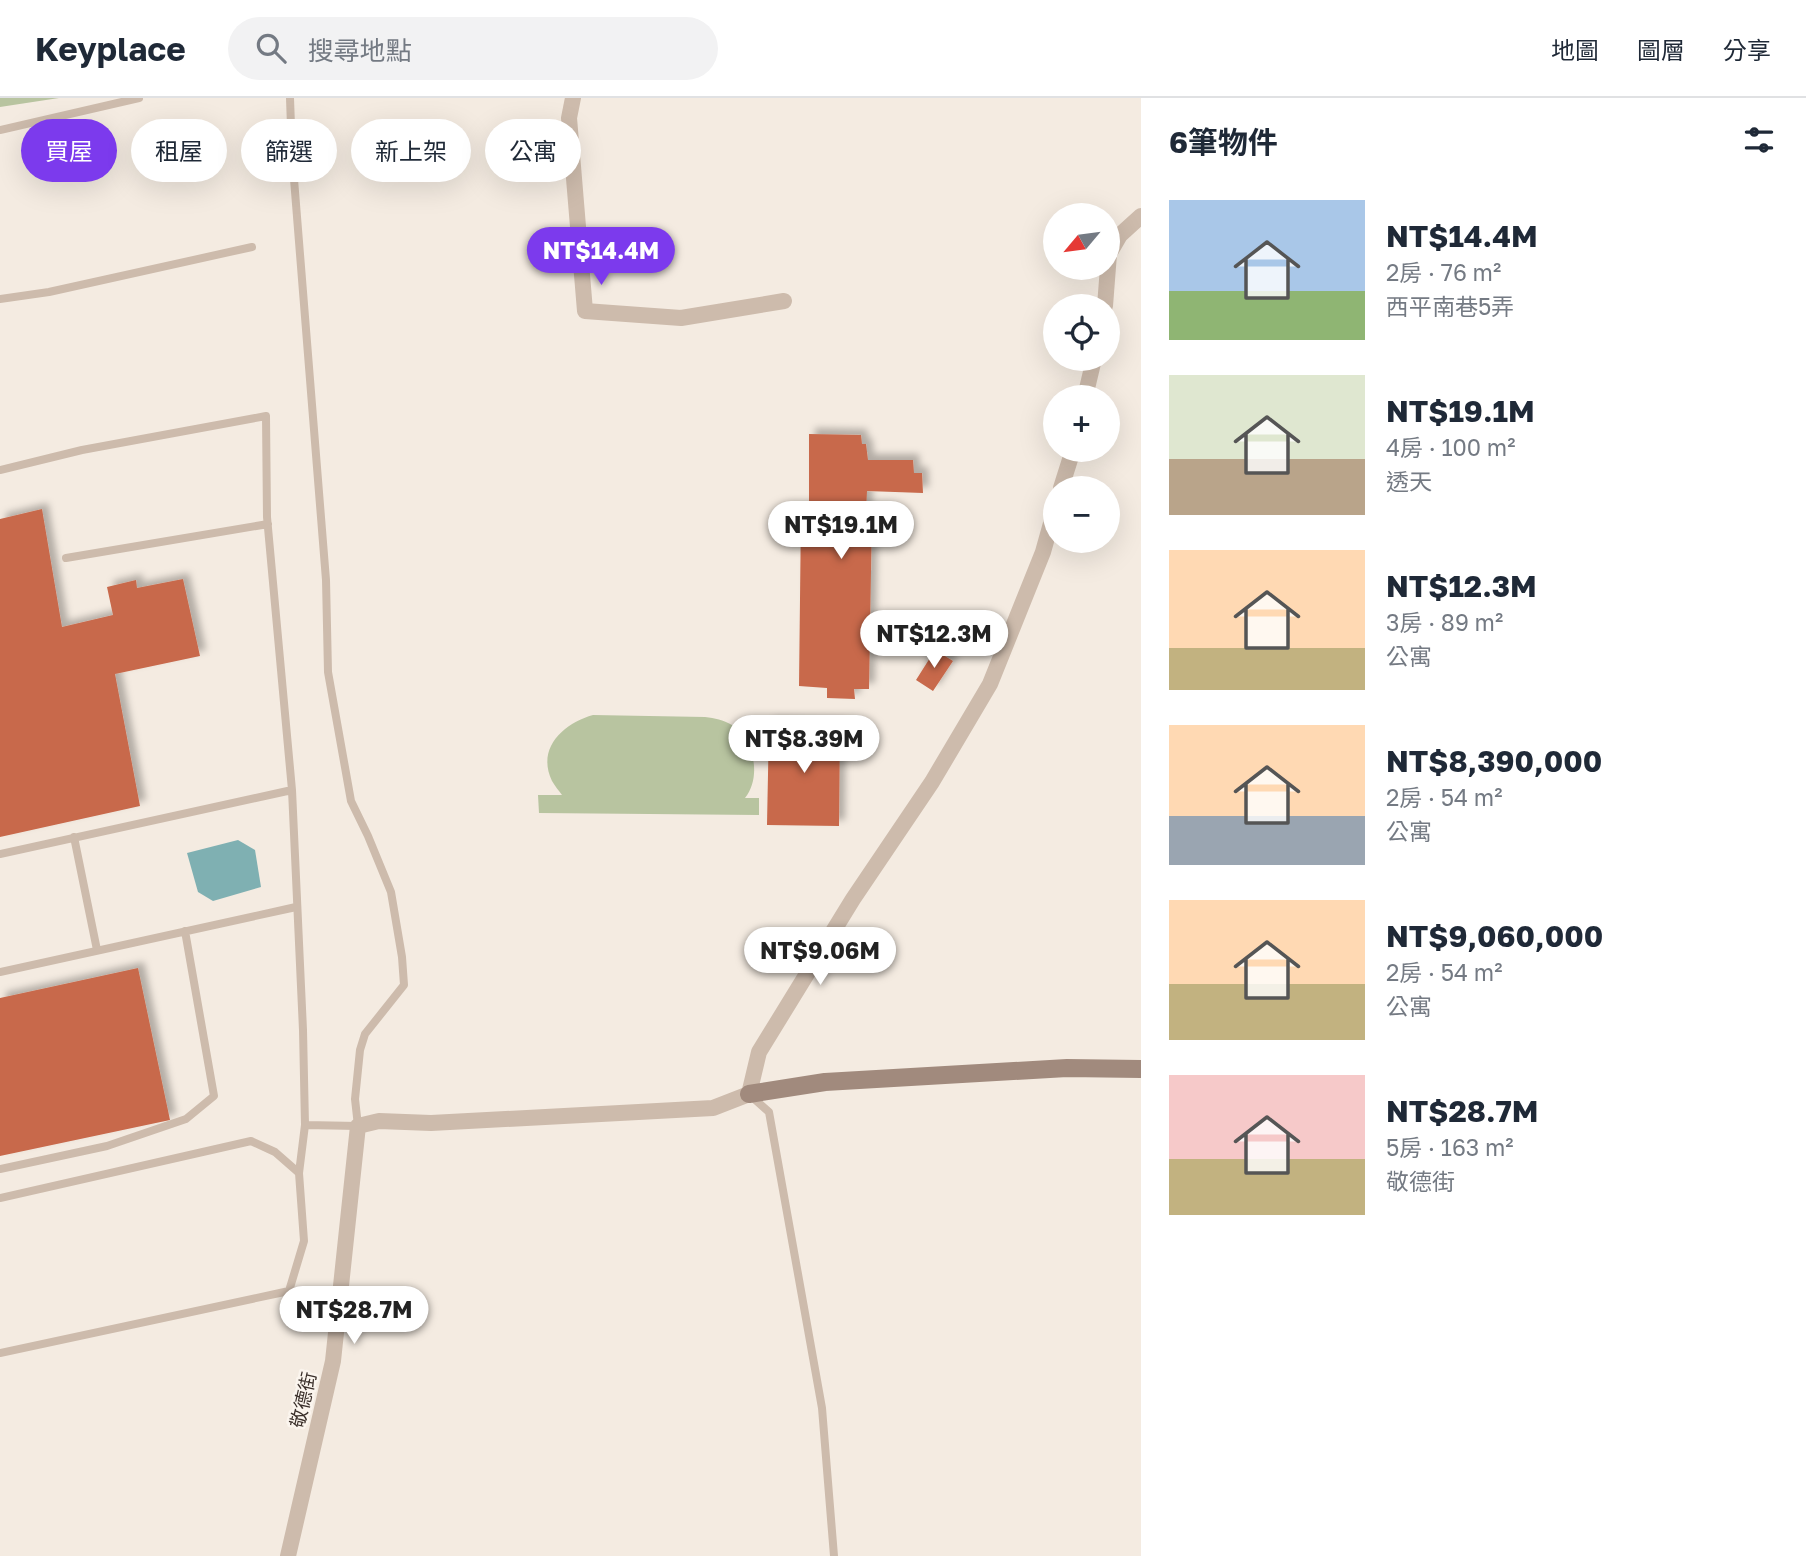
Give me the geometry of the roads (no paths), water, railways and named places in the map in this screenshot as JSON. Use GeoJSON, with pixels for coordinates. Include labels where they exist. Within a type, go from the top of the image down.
{"type":"FeatureCollection","features":[{"type":"Feature","properties":{"kind":"street"},"geometry":{"type":"LineString","coordinates":[[573,98],[569,118],[584,311],[681,318],[784,301]]}},
{"type":"Feature","properties":{"kind":"street"},"geometry":{"type":"LineString","coordinates":[[1106,294],[1109,254],[1120,235],[1141,216]]}},
{"type":"Feature","properties":{"kind":"street"},"geometry":{"type":"LineString","coordinates":[[749,1094],[759,1052],[853,899],[932,782],[990,684],[1043,552]]}},
{"type":"Feature","properties":{"kind":"street"},"geometry":{"type":"LineString","coordinates":[[358,1126],[379,1121],[431,1123],[713,1108],[749,1094],[825,1082],[1067,1068],[1141,1069]]}},
{"type":"Feature","properties":{"kind":"street","name":"敬德街"},"geometry":{"type":"LineString","coordinates":[[288,1556],[333,1361],[358,1126]]}},
{"type":"Feature","properties":{"kind":"lane"},"geometry":{"type":"LineString","coordinates":[[0,130],[139,98]]}},
{"type":"Feature","properties":{"kind":"lane"},"geometry":{"type":"LineString","coordinates":[[290,98],[292,154],[326,580],[328,672],[351,802],[391,892],[404,985],[365,1034],[360,1050],[355,1099],[358,1126],[305,1125]]}},
{"type":"Feature","properties":{"kind":"lane"},"geometry":{"type":"LineString","coordinates":[[0,299],[49,292],[252,247]]}},
{"type":"Feature","properties":{"kind":"lane"},"geometry":{"type":"LineString","coordinates":[[0,470],[82,450],[266,416],[268,524],[292,790],[303,1030],[305,1125],[299,1173],[303,1241],[289,1291]]}},
{"type":"Feature","properties":{"kind":"lane"},"geometry":{"type":"LineString","coordinates":[[65,558],[268,524]]}},
{"type":"Feature","properties":{"kind":"lane"},"geometry":{"type":"LineString","coordinates":[[0,854],[292,790]]}},
{"type":"Feature","properties":{"kind":"lane"},"geometry":{"type":"LineString","coordinates":[[74,837],[97,950]]}},
{"type":"Feature","properties":{"kind":"lane"},"geometry":{"type":"LineString","coordinates":[[0,972],[296,907]]}},
{"type":"Feature","properties":{"kind":"lane"},"geometry":{"type":"LineString","coordinates":[[0,1169],[107,1146],[186,1119],[214,1096],[185,931]]}},
{"type":"Feature","properties":{"kind":"lane"},"geometry":{"type":"LineString","coordinates":[[749,1094],[769,1112],[822,1408],[834,1556]]}},
{"type":"Feature","properties":{"kind":"lane"},"geometry":{"type":"LineString","coordinates":[[0,1198],[251,1142],[275,1152],[299,1173]]}},
{"type":"Feature","properties":{"kind":"lane"},"geometry":{"type":"LineString","coordinates":[[0,1353],[289,1291],[341,1295]]}},
{"type":"Feature","properties":{"kind":"water"},"geometry":{"type":"Polygon","coordinates":[[[238,840],[255,850],[261,887],[213,901],[198,892],[187,853],[238,840]]]}}]}
